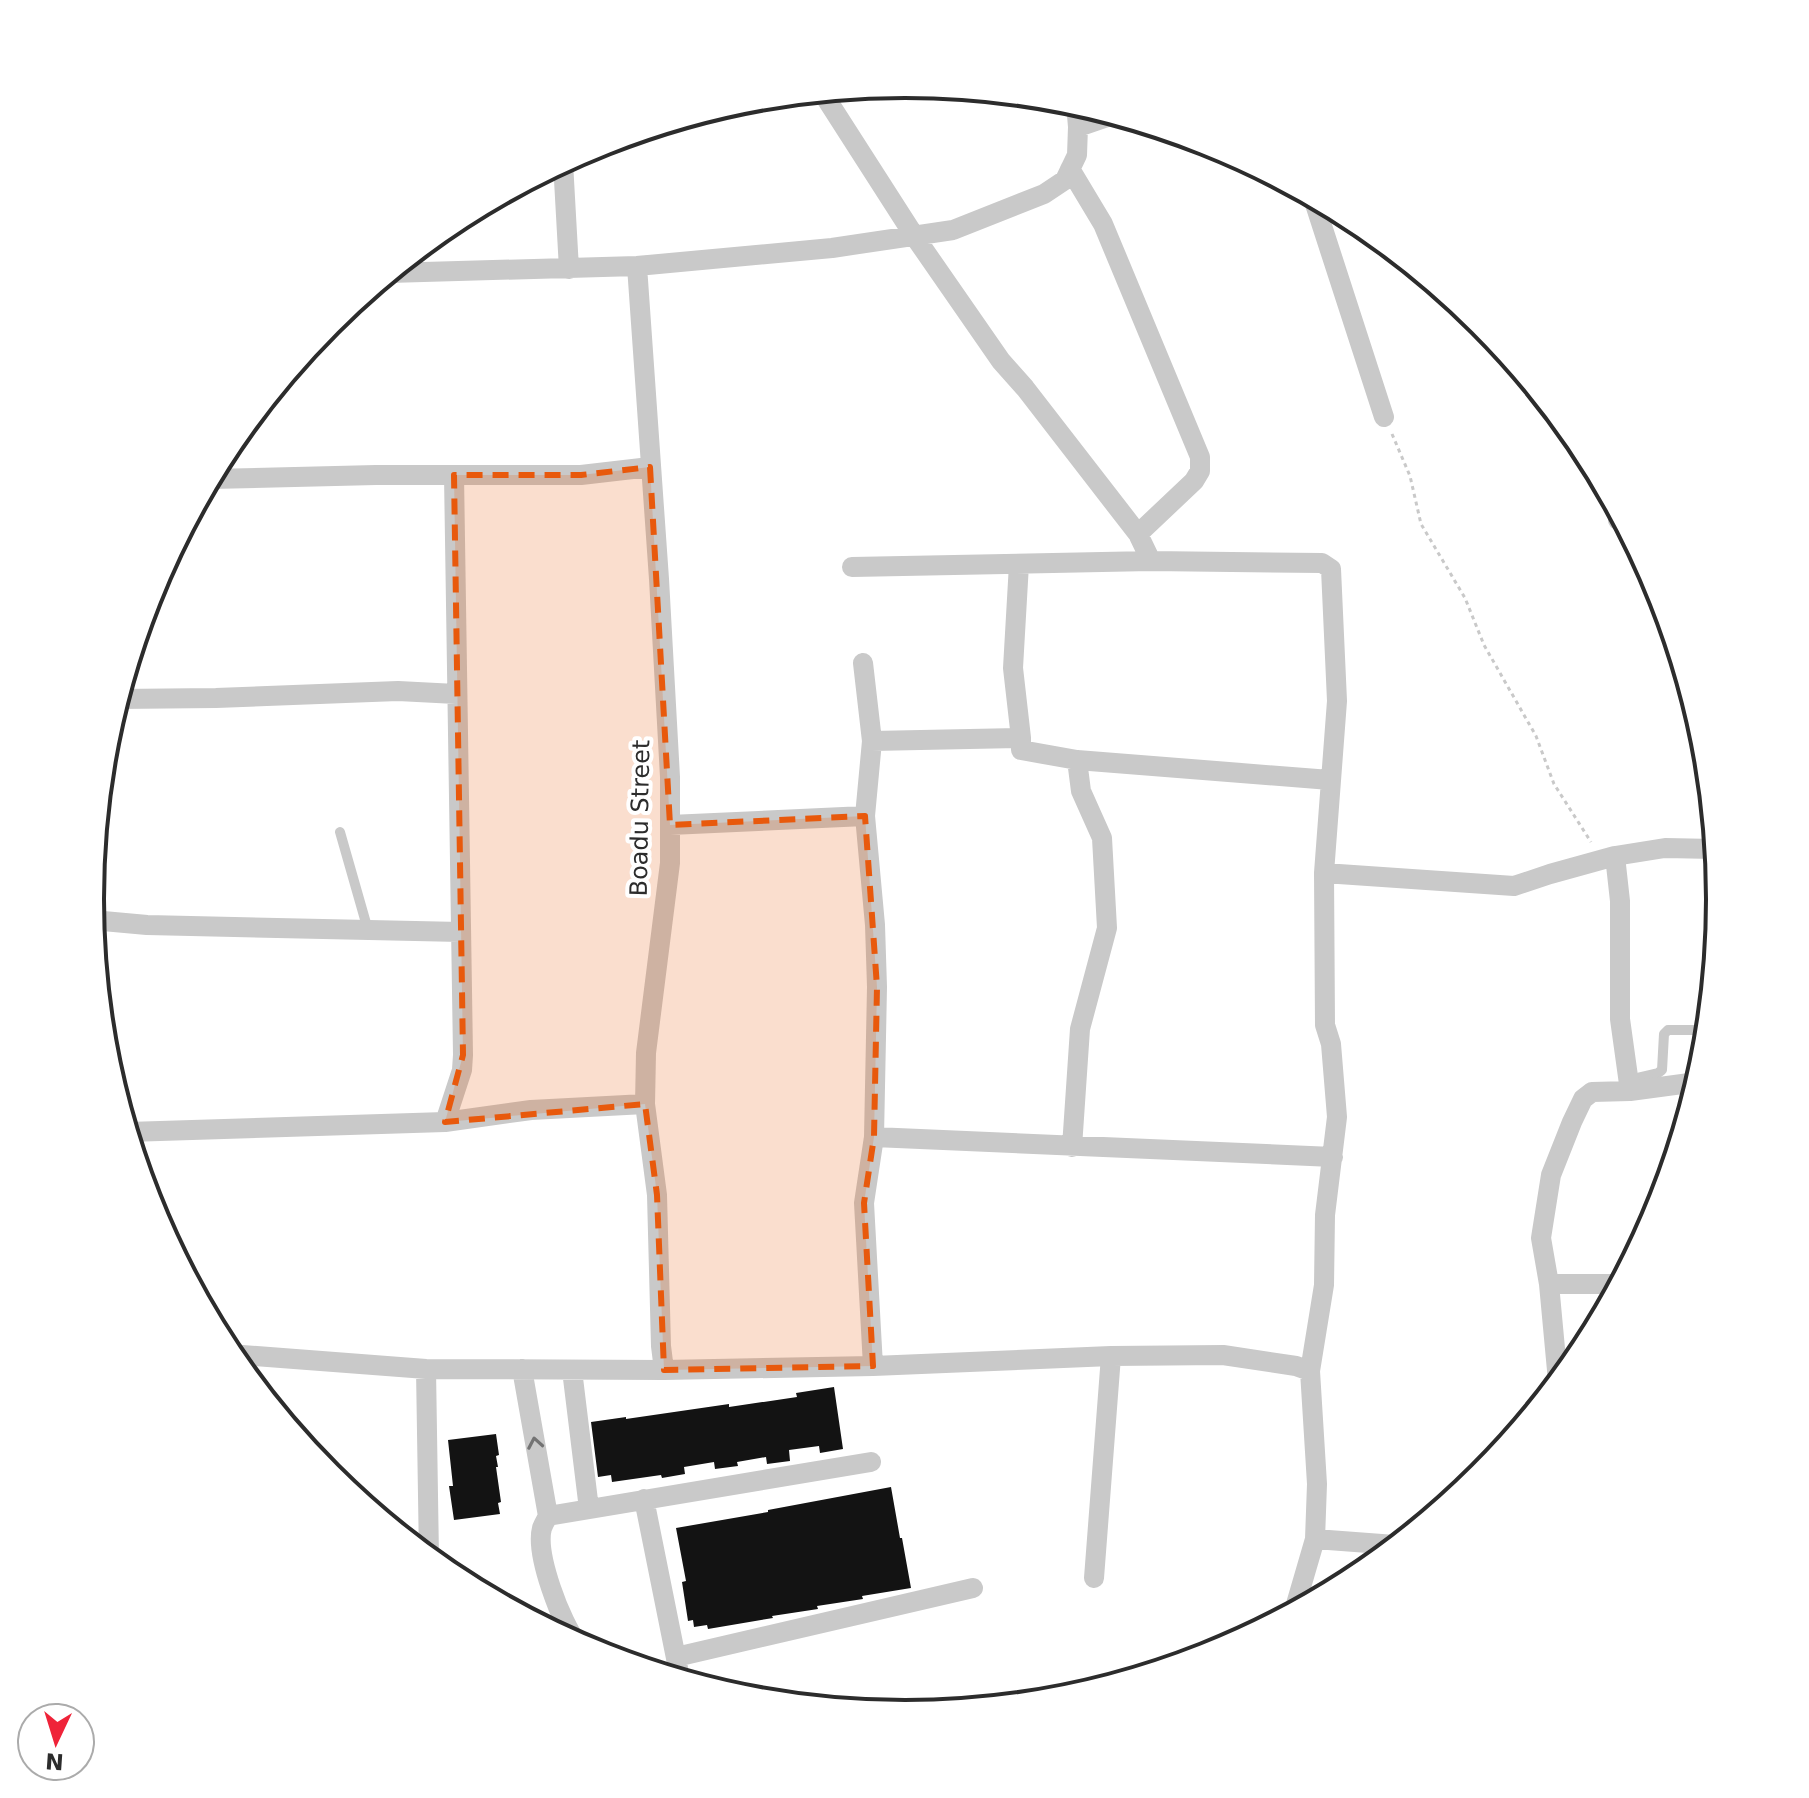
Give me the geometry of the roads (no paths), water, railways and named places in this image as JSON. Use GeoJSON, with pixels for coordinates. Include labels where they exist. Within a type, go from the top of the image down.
{"type":"FeatureCollection","features":[{"type":"Feature","properties":{"kind":"street"},"geometry":{"type":"LineString","coordinates":[[829,102],[915,237],[1001,361],[1138,534],[1151,561]]}},
{"type":"Feature","properties":{"kind":"street"},"geometry":{"type":"LineString","coordinates":[[406,273],[637,266],[832,248],[953,230],[1044,194],[1065,180],[1077,155],[1077,117]]}},
{"type":"Feature","properties":{"kind":"street"},"geometry":{"type":"LineString","coordinates":[[1078,127],[1095,121]]}},
{"type":"Feature","properties":{"kind":"street"},"geometry":{"type":"LineString","coordinates":[[1070,169],[1103,224],[1200,457],[1200,471],[1194,481],[1138,534]]}},
{"type":"Feature","properties":{"kind":"street"},"geometry":{"type":"LineString","coordinates":[[564,175],[569,269]]}},
{"type":"Feature","properties":{"kind":"street"},"geometry":{"type":"LineString","coordinates":[[1318,213],[1384,417]]}},
{"type":"Feature","properties":{"kind":"street","name":"Boadu Street"},"geometry":{"type":"LineString","coordinates":[[637,266],[670,777],[670,863],[646,1053],[645,1104],[657,1195],[664,1370]]}},
{"type":"Feature","properties":{"kind":"street"},"geometry":{"type":"LineString","coordinates":[[223,479],[581,475],[650,467]]}},
{"type":"Feature","properties":{"kind":"street"},"geometry":{"type":"LineString","coordinates":[[445,1122],[462,1070],[454,475]]}},
{"type":"Feature","properties":{"kind":"street"},"geometry":{"type":"LineString","coordinates":[[852,567],[1151,561],[1322,563],[1331,569],[1337,701],[1324,873],[1325,1025],[1331,1044],[1336,1104],[1325,1215],[1324,1285],[1310,1371],[1317,1484],[1315,1539],[1298,1597]]}},
{"type":"Feature","properties":{"kind":"street"},"geometry":{"type":"LineString","coordinates":[[1019,564],[1013,668],[1021,750],[1077,760],[1330,780]]}},
{"type":"Feature","properties":{"kind":"street"},"geometry":{"type":"LineString","coordinates":[[863,663],[872,741],[865,816],[877,987],[874,1137],[864,1203],[873,1366]]}},
{"type":"Feature","properties":{"kind":"street"},"geometry":{"type":"LineString","coordinates":[[129,699],[382,691],[456,694]]}},
{"type":"Feature","properties":{"kind":"street"},"geometry":{"type":"LineString","coordinates":[[872,741],[1021,738]]}},
{"type":"Feature","properties":{"kind":"street"},"geometry":{"type":"LineString","coordinates":[[1072,1147],[1080,1029],[1107,928],[1102,838],[1081,791],[1077,760]]}},
{"type":"Feature","properties":{"kind":"street"},"geometry":{"type":"LineString","coordinates":[[670,825],[865,816]]}},
{"type":"Feature","properties":{"kind":"street"},"geometry":{"type":"LineString","coordinates":[[1324,873],[1514,886],[1615,856],[1665,848],[1704,849]]}},
{"type":"Feature","properties":{"kind":"street"},"geometry":{"type":"LineString","coordinates":[[1615,856],[1620,901],[1620,1019],[1629,1085]]}},
{"type":"Feature","properties":{"kind":"street"},"geometry":{"type":"LineString","coordinates":[[104,921],[147,925],[461,932]]}},
{"type":"Feature","properties":{"kind":"street"},"geometry":{"type":"LineString","coordinates":[[1556,1364],[1541,1238],[1551,1175],[1572,1122],[1583,1099],[1592,1092],[1629,1085],[1684,1083]]}},
{"type":"Feature","properties":{"kind":"street"},"geometry":{"type":"LineString","coordinates":[[139,1132],[445,1122],[531,1110],[645,1104]]}},
{"type":"Feature","properties":{"kind":"street"},"geometry":{"type":"LineString","coordinates":[[874,1137],[1333,1157]]}},
{"type":"Feature","properties":{"kind":"street"},"geometry":{"type":"LineString","coordinates":[[1549,1284],[1607,1284]]}},
{"type":"Feature","properties":{"kind":"street"},"geometry":{"type":"LineString","coordinates":[[246,1355],[426,1369],[664,1370],[1223,1355],[1310,1371]]}},
{"type":"Feature","properties":{"kind":"street"},"geometry":{"type":"LineString","coordinates":[[1094,1578],[1111,1356]]}},
{"type":"Feature","properties":{"kind":"street"},"geometry":{"type":"LineString","coordinates":[[426,1369],[429,1543]]}},
{"type":"Feature","properties":{"kind":"street"},"geometry":{"type":"LineString","coordinates":[[522,1369],[548,1516],[542,1529],[543,1564],[566,1624]]}},
{"type":"Feature","properties":{"kind":"street"},"geometry":{"type":"LineString","coordinates":[[572,1370],[589,1509]]}},
{"type":"Feature","properties":{"kind":"street"},"geometry":{"type":"LineString","coordinates":[[548,1516],[871,1462]]}},
{"type":"Feature","properties":{"kind":"street"},"geometry":{"type":"LineString","coordinates":[[644,1499],[678,1667]]}},
{"type":"Feature","properties":{"kind":"street"},"geometry":{"type":"LineString","coordinates":[[1315,1539],[1379,1544]]}},
{"type":"Feature","properties":{"kind":"street"},"geometry":{"type":"LineString","coordinates":[[676,1657],[973,1588]]}},
{"type":"Feature","properties":{"kind":"lane"},"geometry":{"type":"LineString","coordinates":[[340,832],[368,930]]}},
{"type":"Feature","properties":{"kind":"lane"},"geometry":{"type":"LineString","coordinates":[[1629,1085],[1662,1070],[1664,1034],[1668,1030],[1694,1030]]}}]}
